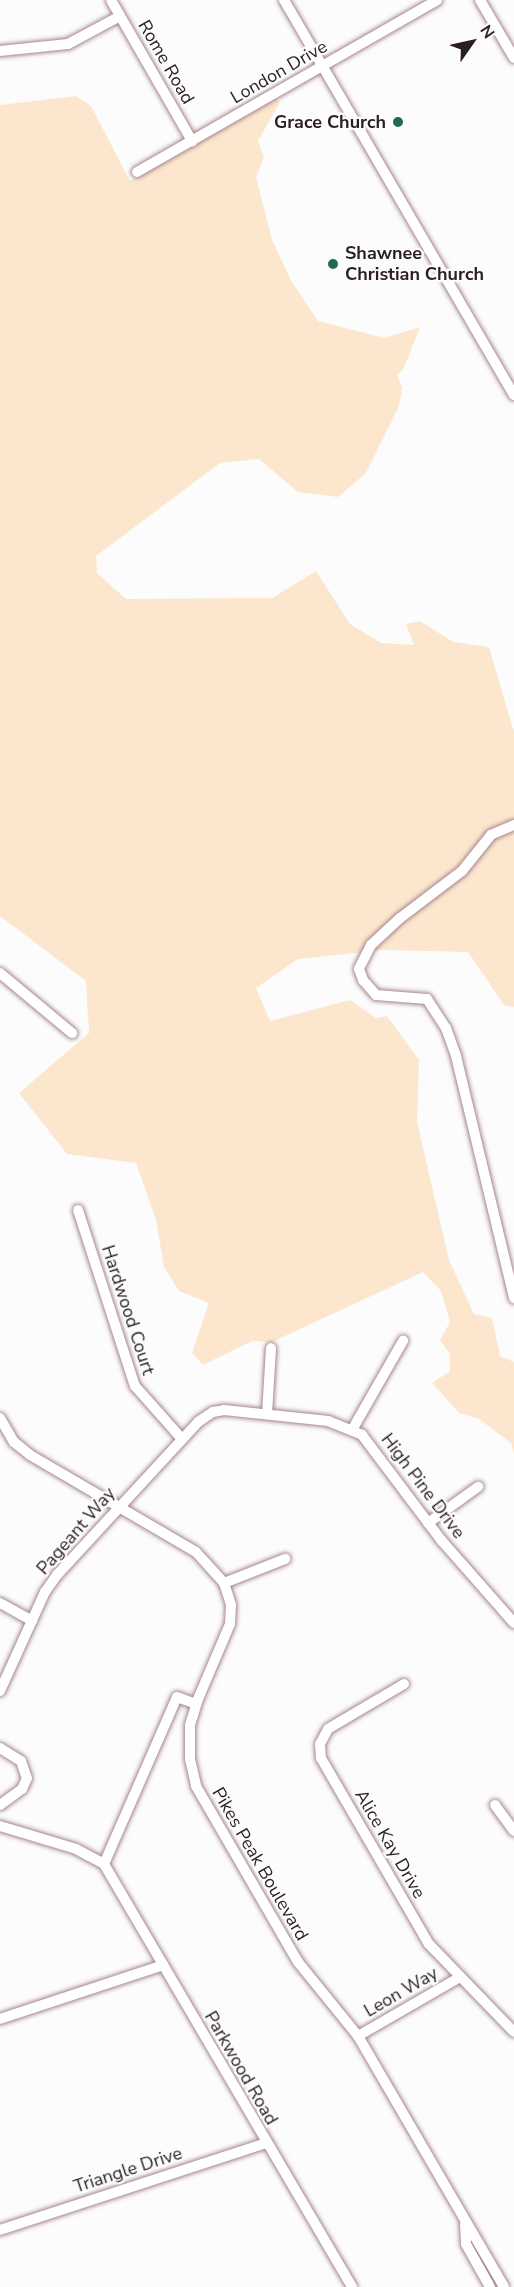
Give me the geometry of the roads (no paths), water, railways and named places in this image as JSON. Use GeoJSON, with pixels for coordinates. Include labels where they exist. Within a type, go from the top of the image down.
{"type":"FeatureCollection","features":[{"type":"Feature","properties":{"kind":"street","name":"Rome Road"},"geometry":{"type":"LineString","coordinates":[[111,0],[192,141]]}},
{"type":"Feature","properties":{"kind":"street"},"geometry":{"type":"LineString","coordinates":[[284,0],[514,395]]}},
{"type":"Feature","properties":{"kind":"street","name":"London Drive"},"geometry":{"type":"LineString","coordinates":[[137,172],[437,0]]}},
{"type":"Feature","properties":{"kind":"street"},"geometry":{"type":"LineString","coordinates":[[480,0],[514,58]]}},
{"type":"Feature","properties":{"kind":"street"},"geometry":{"type":"LineString","coordinates":[[0,51],[68,44],[120,16]]}},
{"type":"Feature","properties":{"kind":"street"},"geometry":{"type":"LineString","coordinates":[[514,825],[491,835],[462,871],[400,918],[371,945],[360,969],[363,980],[376,995],[427,999],[446,1028],[456,1056],[514,1298]]}},
{"type":"Feature","properties":{"kind":"street"},"geometry":{"type":"LineString","coordinates":[[0,973],[72,1033]]}},
{"type":"Feature","properties":{"kind":"street","name":"Hardwood Court"},"geometry":{"type":"LineString","coordinates":[[78,1210],[135,1386],[182,1439]]}},
{"type":"Feature","properties":{"kind":"street"},"geometry":{"type":"LineString","coordinates":[[352,1430],[403,1341]]}},
{"type":"Feature","properties":{"kind":"street"},"geometry":{"type":"LineString","coordinates":[[267,1414],[272,1348]]}},
{"type":"Feature","properties":{"kind":"street","name":"High Pine Drive"},"geometry":{"type":"LineString","coordinates":[[182,1439],[213,1412],[267,1414],[328,1421],[352,1430],[371,1444],[428,1522],[513,1620]]}},
{"type":"Feature","properties":{"kind":"street","name":"Pikes Peak Boulevard"},"geometry":{"type":"LineString","coordinates":[[0,1418],[14,1442],[30,1455],[205,1558],[224,1583],[231,1605],[230,1624],[196,1704],[189,1747],[193,1774],[202,1799],[298,1962],[358,2036],[451,2193],[465,2224],[504,2287]]}},
{"type":"Feature","properties":{"kind":"street","name":"Pageant Way"},"geometry":{"type":"LineString","coordinates":[[0,1691],[32,1621],[57,1575],[182,1439]]}},
{"type":"Feature","properties":{"kind":"street"},"geometry":{"type":"LineString","coordinates":[[428,1522],[478,1486]]}},
{"type":"Feature","properties":{"kind":"street"},"geometry":{"type":"LineString","coordinates":[[224,1583],[285,1559]]}},
{"type":"Feature","properties":{"kind":"street"},"geometry":{"type":"LineString","coordinates":[[0,1603],[32,1621]]}},
{"type":"Feature","properties":{"kind":"street","name":"Alice Kay Drive"},"geometry":{"type":"LineString","coordinates":[[404,1684],[328,1729],[320,1744],[321,1758],[429,1944],[514,2032]]}},
{"type":"Feature","properties":{"kind":"street"},"geometry":{"type":"LineString","coordinates":[[0,1826],[76,1849],[104,1864],[177,1697],[196,1704]]}},
{"type":"Feature","properties":{"kind":"street"},"geometry":{"type":"LineString","coordinates":[[0,1748],[21,1761],[27,1778],[22,1789],[0,1805]]}},
{"type":"Feature","properties":{"kind":"street"},"geometry":{"type":"LineString","coordinates":[[495,1805],[514,1832]]}},
{"type":"Feature","properties":{"kind":"street","name":"Parkwood Road"},"geometry":{"type":"LineString","coordinates":[[104,1864],[352,2287]]}},
{"type":"Feature","properties":{"kind":"street"},"geometry":{"type":"LineString","coordinates":[[0,2019],[163,1965]]}},
{"type":"Feature","properties":{"kind":"street","name":"Leon Way"},"geometry":{"type":"LineString","coordinates":[[358,2036],[460,1977]]}},
{"type":"Feature","properties":{"kind":"street","name":"Triangle Drive"},"geometry":{"type":"LineString","coordinates":[[0,2230],[266,2143]]}},
{"type":"Feature","properties":{"kind":"street","name":"Pikes Peak Boulevard"},"geometry":{"type":"LineString","coordinates":[[465,2224],[466,2244],[490,2287]]}},
{"type":"Feature","properties":{"kind":"place","name":"Grace Church"},"geometry":{"type":"Point","coordinates":[398,122]}},
{"type":"Feature","properties":{"kind":"place","name":"Shawnee Christian Church"},"geometry":{"type":"Point","coordinates":[333,264]}}]}
